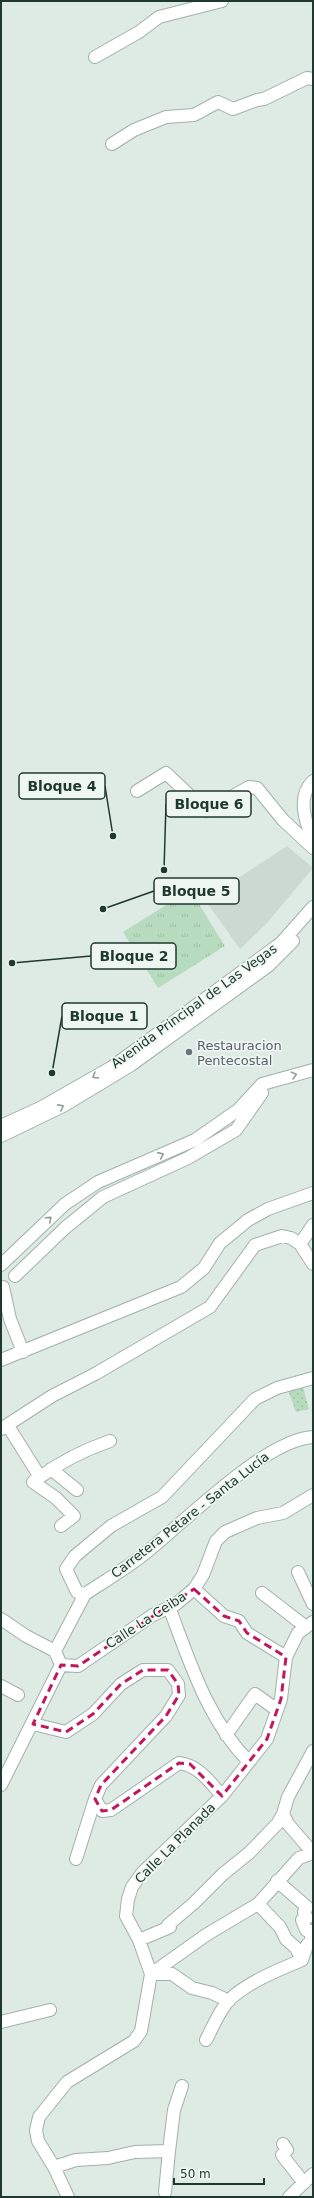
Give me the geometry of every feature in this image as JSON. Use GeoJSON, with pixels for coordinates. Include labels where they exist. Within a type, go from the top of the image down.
{"type":"FeatureCollection","features":[{"type":"Feature","properties":{"kind":"street"},"geometry":{"type":"LineString","coordinates":[[95,57],[139,32],[159,17],[222,1]]}},
{"type":"Feature","properties":{"kind":"street"},"geometry":{"type":"LineString","coordinates":[[112,144],[134,130],[166,116],[194,115],[218,102],[233,109],[264,99],[307,78],[313,79]]}},
{"type":"Feature","properties":{"kind":"street"},"geometry":{"type":"LineString","coordinates":[[137,791],[166,773],[206,811],[249,787],[256,788],[283,820],[313,848]]}},
{"type":"Feature","properties":{"kind":"street"},"geometry":{"type":"LineString","coordinates":[[313,780],[309,784],[304,803],[304,816],[313,839]]}},
{"type":"Feature","properties":{"kind":"street","name":"Avenida Principal de Las Vegas"},"geometry":{"type":"LineString","coordinates":[[1,1126],[42,1107],[112,1066],[281,943],[313,906]]}},
{"type":"Feature","properties":{"kind":"street","name":"Avenida Principal de Las Vegas"},"geometry":{"type":"LineString","coordinates":[[1,1136],[63,1106],[131,1066],[268,966],[313,920]]}},
{"type":"Feature","properties":{"kind":"street"},"geometry":{"type":"LineString","coordinates":[[1,1265],[66,1204],[98,1182],[195,1140],[238,1110],[256,1089],[269,1082],[313,1070]]}},
{"type":"Feature","properties":{"kind":"street"},"geometry":{"type":"LineString","coordinates":[[23,1352],[10,1319],[2,1288],[65,1228],[103,1197],[188,1158],[236,1130],[269,1082]]}},
{"type":"Feature","properties":{"kind":"street"},"geometry":{"type":"LineString","coordinates":[[1,1360],[101,1318],[180,1288],[204,1268],[220,1243],[248,1220],[268,1209],[313,1193]]}},
{"type":"Feature","properties":{"kind":"street"},"geometry":{"type":"LineString","coordinates":[[300,1244],[313,1225]]}},
{"type":"Feature","properties":{"kind":"street"},"geometry":{"type":"LineString","coordinates":[[40,1477],[5,1427],[52,1396],[95,1374],[210,1307],[255,1245],[282,1236],[300,1244],[313,1264]]}},
{"type":"Feature","properties":{"kind":"street"},"geometry":{"type":"LineString","coordinates":[[15,1276],[30,1237]]}},
{"type":"Feature","properties":{"kind":"street"},"geometry":{"type":"LineString","coordinates":[[55,1651],[85,1594],[77,1592],[66,1569],[75,1556],[111,1526],[162,1497],[255,1399],[277,1388],[313,1378]]}},
{"type":"Feature","properties":{"kind":"street","name":"Carretera Petare - Santa Lucía"},"geometry":{"type":"LineString","coordinates":[[85,1594],[142,1555],[260,1458],[292,1441],[301,1438],[313,1437]]}},
{"type":"Feature","properties":{"kind":"street"},"geometry":{"type":"LineString","coordinates":[[62,1526],[74,1516],[56,1498],[32,1482],[51,1469],[85,1450],[110,1441]]}},
{"type":"Feature","properties":{"kind":"street"},"geometry":{"type":"LineString","coordinates":[[51,1469],[77,1490]]}},
{"type":"Feature","properties":{"kind":"street","name":"Calle La Ceiba"},"geometry":{"type":"LineString","coordinates":[[61,1665],[78,1666],[194,1589],[203,1575],[216,1541],[225,1532],[257,1518],[283,1513],[313,1495]]}},
{"type":"Feature","properties":{"kind":"street"},"geometry":{"type":"LineString","coordinates":[[298,1572],[313,1604]]}},
{"type":"Feature","properties":{"kind":"street"},"geometry":{"type":"LineString","coordinates":[[194,1589],[224,1616],[239,1621],[246,1633],[286,1658]]}},
{"type":"Feature","properties":{"kind":"street"},"geometry":{"type":"LineString","coordinates":[[262,1593],[309,1624]]}},
{"type":"Feature","properties":{"kind":"street"},"geometry":{"type":"LineString","coordinates":[[169,1607],[203,1693],[219,1726],[249,1762]]}},
{"type":"Feature","properties":{"kind":"street"},"geometry":{"type":"LineString","coordinates":[[1,1619],[26,1636],[55,1651],[61,1665],[33,1724],[1,1785]]}},
{"type":"Feature","properties":{"kind":"street","name":"Calle La Planada"},"geometry":{"type":"LineString","coordinates":[[152,1974],[139,1940],[126,1916],[128,1899],[132,1887],[142,1873],[222,1796],[267,1739],[281,1699],[286,1658],[298,1632],[309,1624]]}},
{"type":"Feature","properties":{"kind":"street"},"geometry":{"type":"LineString","coordinates":[[33,1724],[66,1732],[93,1714],[121,1684],[143,1670],[168,1670],[178,1684],[180,1695],[166,1716],[101,1785],[95,1799],[76,1859]]}},
{"type":"Feature","properties":{"kind":"street"},"geometry":{"type":"LineString","coordinates":[[1,1686],[18,1695]]}},
{"type":"Feature","properties":{"kind":"street"},"geometry":{"type":"LineString","coordinates":[[226,1735],[255,1694],[277,1710]]}},
{"type":"Feature","properties":{"kind":"street"},"geometry":{"type":"LineString","coordinates":[[139,1940],[170,1927],[168,1925],[258,1844],[278,1823],[283,1814],[288,1797],[313,1751]]}},
{"type":"Feature","properties":{"kind":"street"},"geometry":{"type":"LineString","coordinates":[[95,1799],[102,1811],[111,1810],[179,1763],[190,1764],[207,1778],[222,1796]]}},
{"type":"Feature","properties":{"kind":"street"},"geometry":{"type":"LineString","coordinates":[[68,2197],[54,2167],[38,2141],[36,2130],[39,2117],[67,2082],[134,2041],[141,2030],[152,1974],[206,1936],[258,1904],[299,1858],[313,1853],[288,1824],[283,1814]]}},
{"type":"Feature","properties":{"kind":"street"},"geometry":{"type":"LineString","coordinates":[[206,2040],[229,2001],[246,1988],[283,1968],[302,1960],[307,1946],[312,1940],[311,1932],[306,1930],[302,1920],[307,1918],[304,1912],[307,1907],[278,1881]]}},
{"type":"Feature","properties":{"kind":"street"},"geometry":{"type":"LineString","coordinates":[[258,1904],[280,1927],[286,1939],[296,1948],[302,1960]]}},
{"type":"Feature","properties":{"kind":"street"},"geometry":{"type":"LineString","coordinates":[[152,1974],[172,1974],[192,1988],[212,1993],[229,2001]]}},
{"type":"Feature","properties":{"kind":"street"},"geometry":{"type":"LineString","coordinates":[[1,2022],[50,2010]]}},
{"type":"Feature","properties":{"kind":"street"},"geometry":{"type":"LineString","coordinates":[[165,2192],[174,2110],[182,2086]]}},
{"type":"Feature","properties":{"kind":"street"},"geometry":{"type":"LineString","coordinates":[[283,2144],[287,2150],[282,2155],[309,2178],[289,2197]]}},
{"type":"Feature","properties":{"kind":"street"},"geometry":{"type":"LineString","coordinates":[[54,2167],[76,2160],[108,2158],[135,2152],[169,2151]]}},
{"type":"Feature","properties":{"kind":"highlighted area"},"geometry":{"type":"Polygon","coordinates":[[[194,1589],[224,1616],[239,1621],[247,1633],[286,1657],[281,1699],[267,1739],[222,1796],[190,1764],[179,1763],[111,1810],[102,1811],[95,1799],[101,1785],[166,1716],[179,1695],[178,1684],[168,1670],[143,1670],[121,1684],[93,1714],[66,1732],[33,1724],[61,1665],[78,1666],[194,1589]]]}},
{"type":"Feature","properties":{"kind":"shaded area"},"geometry":{"type":"Polygon","coordinates":[[[287,846],[313,868],[267,923],[240,949],[205,900],[287,846]]]}},
{"type":"Feature","properties":{"kind":"green space"},"geometry":{"type":"Polygon","coordinates":[[[190,890],[225,946],[158,988],[123,932],[190,890]]]}},
{"type":"Feature","properties":{"kind":"green space"},"geometry":{"type":"Polygon","coordinates":[[[303,1387],[309,1409],[296,1412],[288,1390],[303,1387]]]}},
{"type":"Feature","properties":{"kind":"place","name":"Bloque 4"},"geometry":{"type":"Point","coordinates":[113,836]}},
{"type":"Feature","properties":{"kind":"place","name":"Bloque 6"},"geometry":{"type":"Point","coordinates":[164,870]}},
{"type":"Feature","properties":{"kind":"place","name":"Bloque 5"},"geometry":{"type":"Point","coordinates":[103,909]}},
{"type":"Feature","properties":{"kind":"place","name":"Bloque 2"},"geometry":{"type":"Point","coordinates":[12,963]}},
{"type":"Feature","properties":{"kind":"place","name":"Restauracion Pentecostal"},"geometry":{"type":"Point","coordinates":[189,1052]}},
{"type":"Feature","properties":{"kind":"place","name":"Bloque 1"},"geometry":{"type":"Point","coordinates":[52,1073]}}]}
